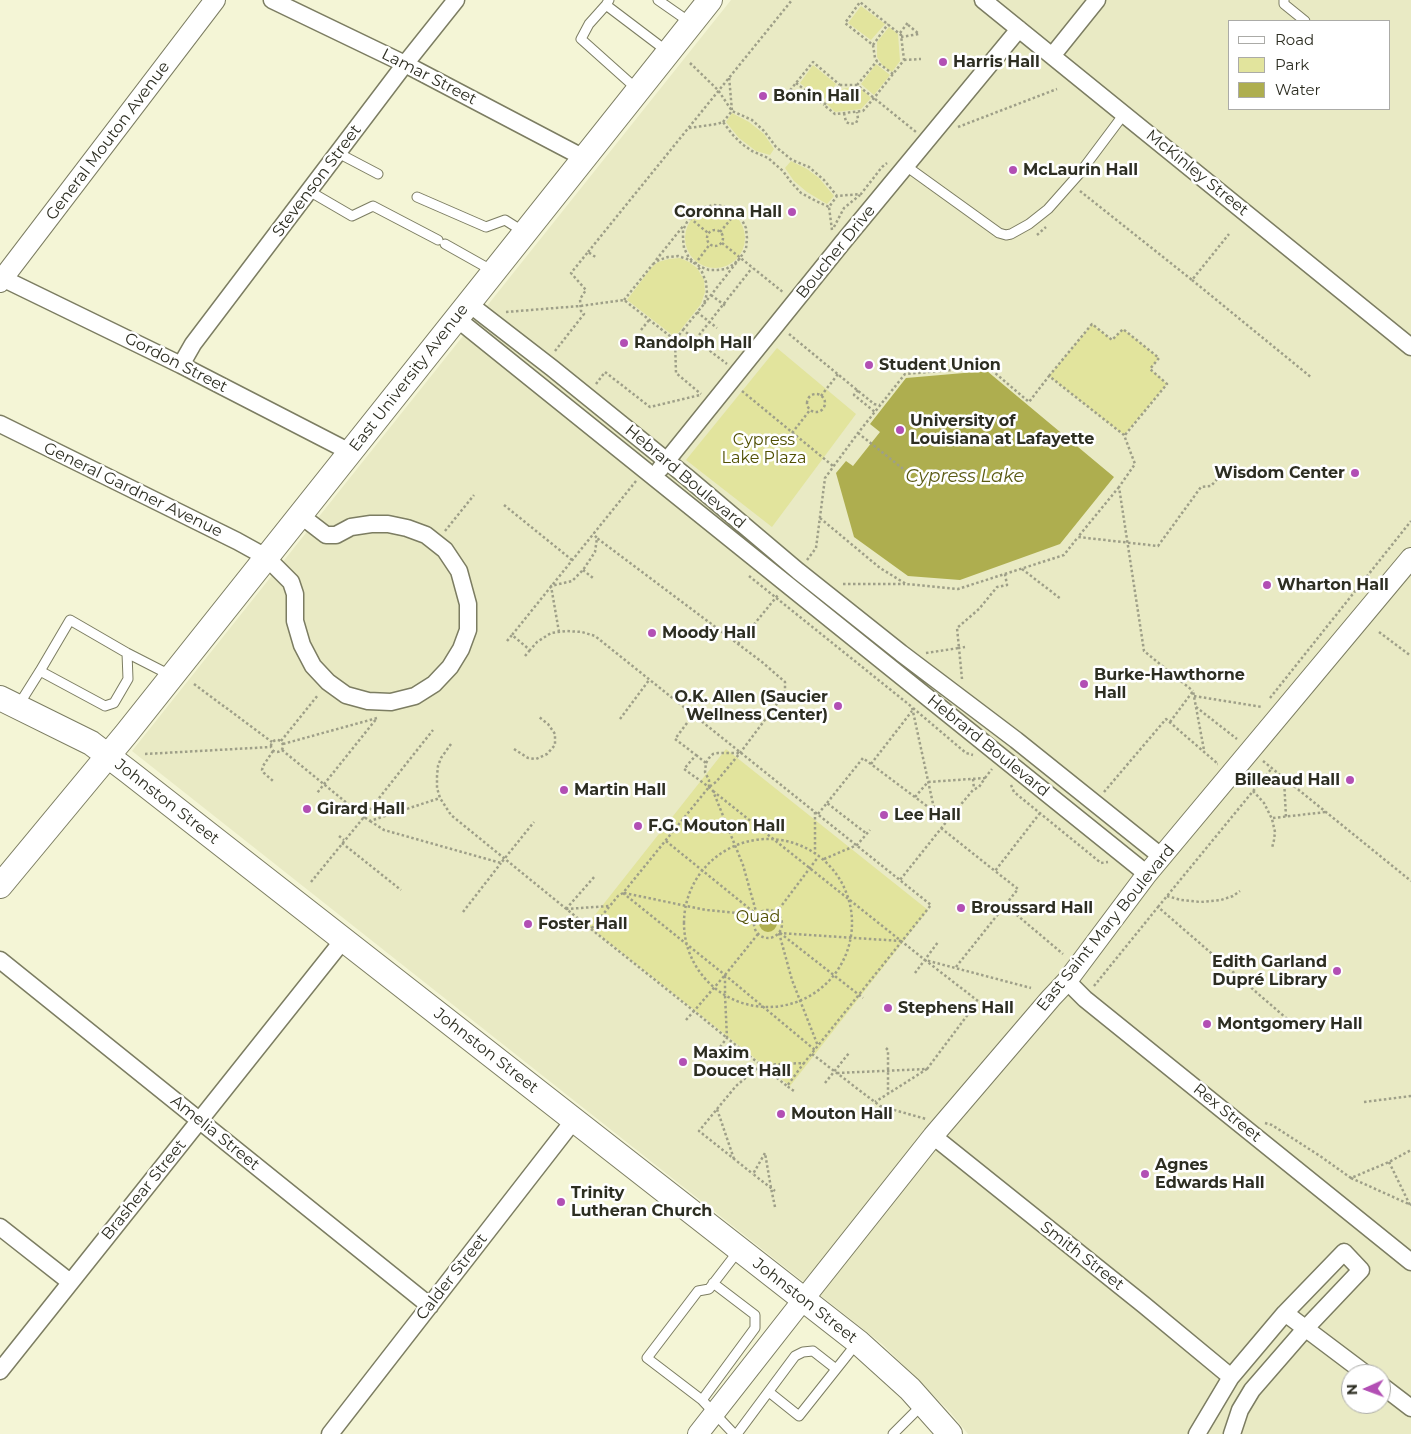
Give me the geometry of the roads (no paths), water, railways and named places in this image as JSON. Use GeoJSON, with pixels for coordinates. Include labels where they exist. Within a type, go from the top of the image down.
{"type":"FeatureCollection","features":[{"type":"Feature","properties":{"kind":"main road","name":"East University Avenue"},"geometry":{"type":"LineString","coordinates":[[0,886],[172,676],[638,90],[701,8]]}},
{"type":"Feature","properties":{"kind":"main road","name":"Johnston Street"},"geometry":{"type":"LineString","coordinates":[[9,702],[91,743],[344,939],[802,1300],[858,1342],[910,1389],[950,1434]]}},
{"type":"Feature","properties":{"kind":"street","name":"General Mouton Avenue"},"geometry":{"type":"LineString","coordinates":[[1,279],[215,0]]}},
{"type":"Feature","properties":{"kind":"street","name":"Lamar Street"},"geometry":{"type":"LineString","coordinates":[[272,0],[405,64],[584,158]]}},
{"type":"Feature","properties":{"kind":"street","name":"Stevenson Street"},"geometry":{"type":"LineString","coordinates":[[181,365],[193,344],[405,64],[456,0]]}},
{"type":"Feature","properties":{"kind":"street","name":"McKinley Street"},"geometry":{"type":"LineString","coordinates":[[983,0],[1411,347]]}},
{"type":"Feature","properties":{"kind":"street"},"geometry":{"type":"LineString","coordinates":[[1052,56],[1097,0]]}},
{"type":"Feature","properties":{"kind":"street","name":"Boucher Drive"},"geometry":{"type":"LineString","coordinates":[[649,473],[666,461],[732,365],[795,302],[899,163],[1019,29]]}},
{"type":"Feature","properties":{"kind":"street","name":"Gordon Street"},"geometry":{"type":"LineString","coordinates":[[1,279],[181,365],[350,452]]}},
{"type":"Feature","properties":{"kind":"street","name":"Hebrard Boulevard"},"geometry":{"type":"LineString","coordinates":[[462,311],[552,361],[666,461],[798,571],[901,653],[1016,740],[1162,857]]}},
{"type":"Feature","properties":{"kind":"street","name":"Hebrard Boulevard"},"geometry":{"type":"LineString","coordinates":[[462,311],[539,385],[1147,874]]}},
{"type":"Feature","properties":{"kind":"street"},"geometry":{"type":"LineString","coordinates":[[539,385],[552,361]]}},
{"type":"Feature","properties":{"kind":"street","name":"General Gardner Avenue"},"geometry":{"type":"LineString","coordinates":[[0,424],[237,541],[266,558],[291,582],[295,594],[295,622],[302,646],[313,666],[328,682],[346,694],[368,701],[391,702],[415,696],[434,684],[450,667],[461,649],[468,630],[468,604],[459,571],[445,550],[426,535],[388,524],[351,527],[336,535],[326,535],[300,515]]}},
{"type":"Feature","properties":{"kind":"street","name":"East Saint Mary Boulevard"},"geometry":{"type":"LineString","coordinates":[[698,1434],[708,1406],[802,1300],[929,1127],[1067,981],[1147,874],[1162,857],[1246,742],[1411,558]]}},
{"type":"Feature","properties":{"kind":"street"},"geometry":{"type":"LineString","coordinates":[[889,666],[901,653]]}},
{"type":"Feature","properties":{"kind":"street","name":"Hebrard Boulevard"},"geometry":{"type":"LineString","coordinates":[[1064,808],[1079,790]]}},
{"type":"Feature","properties":{"kind":"street","name":"Brashear Street"},"geometry":{"type":"LineString","coordinates":[[0,1371],[344,939]]}},
{"type":"Feature","properties":{"kind":"street","name":"Amelia Street"},"geometry":{"type":"LineString","coordinates":[[0,960],[430,1306]]}},
{"type":"Feature","properties":{"kind":"street","name":"Rex Street"},"geometry":{"type":"LineString","coordinates":[[1067,981],[1085,998],[1411,1262]]}},
{"type":"Feature","properties":{"kind":"street","name":"Calder Street"},"geometry":{"type":"LineString","coordinates":[[330,1434],[574,1120]]}},
{"type":"Feature","properties":{"kind":"street","name":"Smith Street"},"geometry":{"type":"LineString","coordinates":[[929,1127],[1231,1378]]}},
{"type":"Feature","properties":{"kind":"street"},"geometry":{"type":"LineString","coordinates":[[0,1227],[70,1282]]}},
{"type":"Feature","properties":{"kind":"street"},"geometry":{"type":"LineString","coordinates":[[1197,1434],[1231,1378],[1284,1313],[1344,1252],[1361,1270],[1305,1329],[1252,1390],[1240,1410],[1232,1434]]}},
{"type":"Feature","properties":{"kind":"street"},"geometry":{"type":"LineString","coordinates":[[1284,1313],[1352,1364]]}},
{"type":"Feature","properties":{"kind":"street"},"geometry":{"type":"LineString","coordinates":[[1391,1393],[1411,1408]]}},
{"type":"Feature","properties":{"kind":"lane"},"geometry":{"type":"LineString","coordinates":[[658,0],[701,8]]}},
{"type":"Feature","properties":{"kind":"lane"},"geometry":{"type":"LineString","coordinates":[[1284,0],[1284,4],[1304,20]]}},
{"type":"Feature","properties":{"kind":"lane"},"geometry":{"type":"LineString","coordinates":[[638,90],[581,39],[589,24],[608,3],[668,52]]}},
{"type":"Feature","properties":{"kind":"lane"},"geometry":{"type":"LineString","coordinates":[[899,163],[999,233],[1011,234],[1029,224],[1048,209],[1079,174],[1124,114]]}},
{"type":"Feature","properties":{"kind":"lane"},"geometry":{"type":"LineString","coordinates":[[338,154],[378,174]]}},
{"type":"Feature","properties":{"kind":"lane"},"geometry":{"type":"LineString","coordinates":[[309,191],[352,216],[373,206],[442,242],[493,272]]}},
{"type":"Feature","properties":{"kind":"lane"},"geometry":{"type":"LineString","coordinates":[[417,197],[486,227],[505,220],[524,232]]}},
{"type":"Feature","properties":{"kind":"lane"},"geometry":{"type":"LineString","coordinates":[[9,702],[40,672],[70,620],[172,676]]}},
{"type":"Feature","properties":{"kind":"lane"},"geometry":{"type":"LineString","coordinates":[[40,672],[105,706],[114,703],[128,680],[127,653]]}},
{"type":"Feature","properties":{"kind":"lane"},"geometry":{"type":"LineString","coordinates":[[739,1250],[709,1289],[698,1291],[647,1358],[708,1406],[735,1434],[795,1356],[803,1352],[813,1351],[836,1369]]}},
{"type":"Feature","properties":{"kind":"lane"},"geometry":{"type":"LineString","coordinates":[[708,1406],[754,1328],[755,1322],[755,1315],[713,1283]]}},
{"type":"Feature","properties":{"kind":"lane"},"geometry":{"type":"LineString","coordinates":[[768,1392],[799,1416],[858,1342]]}},
{"type":"Feature","properties":{"kind":"lane"},"geometry":{"type":"LineString","coordinates":[[893,1434],[923,1403]]}},
{"type":"Feature","properties":{"kind":"water","name":"Cypress Lake"},"geometry":{"type":"Polygon","coordinates":[[[987,371],[1114,477],[1060,544],[960,580],[908,576],[854,537],[836,473],[846,461],[853,466],[880,432],[870,424],[906,378],[987,371]]]}},
{"type":"Feature","properties":{"kind":"water"},"geometry":{"type":"Polygon","coordinates":[[[768,914],[776,919],[777,923],[772,931],[768,932],[760,927],[759,923],[764,915],[768,914]]]}},
{"type":"Feature","properties":{"kind":"place","name":"Harris Hall"},"geometry":{"type":"Point","coordinates":[943,62]}},
{"type":"Feature","properties":{"kind":"place","name":"Bonin Hall"},"geometry":{"type":"Point","coordinates":[763,96]}},
{"type":"Feature","properties":{"kind":"place","name":"McLaurin Hall"},"geometry":{"type":"Point","coordinates":[1013,170]}},
{"type":"Feature","properties":{"kind":"place","name":"Coronna Hall"},"geometry":{"type":"Point","coordinates":[792,212]}},
{"type":"Feature","properties":{"kind":"place","name":"Randolph Hall"},"geometry":{"type":"Point","coordinates":[624,343]}},
{"type":"Feature","properties":{"kind":"place","name":"Student Union"},"geometry":{"type":"Point","coordinates":[869,365]}},
{"type":"Feature","properties":{"kind":"place","name":"University of Louisiana at Lafayette"},"geometry":{"type":"Point","coordinates":[900,430]}},
{"type":"Feature","properties":{"kind":"place","name":"Wisdom Center"},"geometry":{"type":"Point","coordinates":[1355,473]}},
{"type":"Feature","properties":{"kind":"place","name":"Wharton Hall"},"geometry":{"type":"Point","coordinates":[1267,585]}},
{"type":"Feature","properties":{"kind":"place","name":"Moody Hall"},"geometry":{"type":"Point","coordinates":[652,633]}},
{"type":"Feature","properties":{"kind":"place","name":"Burke-Hawthorne Hall"},"geometry":{"type":"Point","coordinates":[1084,684]}},
{"type":"Feature","properties":{"kind":"place","name":"O.K. Allen (Saucier Wellness Center)"},"geometry":{"type":"Point","coordinates":[838,706]}},
{"type":"Feature","properties":{"kind":"place","name":"Billeaud Hall"},"geometry":{"type":"Point","coordinates":[1350,780]}},
{"type":"Feature","properties":{"kind":"place","name":"Martin Hall"},"geometry":{"type":"Point","coordinates":[564,790]}},
{"type":"Feature","properties":{"kind":"place","name":"Girard Hall"},"geometry":{"type":"Point","coordinates":[307,809]}},
{"type":"Feature","properties":{"kind":"place","name":"Lee Hall"},"geometry":{"type":"Point","coordinates":[884,815]}},
{"type":"Feature","properties":{"kind":"place","name":"F.G. Mouton Hall"},"geometry":{"type":"Point","coordinates":[638,826]}},
{"type":"Feature","properties":{"kind":"place","name":"Broussard Hall"},"geometry":{"type":"Point","coordinates":[961,908]}},
{"type":"Feature","properties":{"kind":"place","name":"Foster Hall"},"geometry":{"type":"Point","coordinates":[528,924]}},
{"type":"Feature","properties":{"kind":"place","name":"Edith Garland Dupré Library"},"geometry":{"type":"Point","coordinates":[1337,971]}},
{"type":"Feature","properties":{"kind":"place","name":"Stephens Hall"},"geometry":{"type":"Point","coordinates":[888,1008]}},
{"type":"Feature","properties":{"kind":"place","name":"Montgomery Hall"},"geometry":{"type":"Point","coordinates":[1207,1024]}},
{"type":"Feature","properties":{"kind":"place","name":"Maxim Doucet Hall"},"geometry":{"type":"Point","coordinates":[683,1062]}},
{"type":"Feature","properties":{"kind":"place","name":"Mouton Hall"},"geometry":{"type":"Point","coordinates":[781,1114]}},
{"type":"Feature","properties":{"kind":"place","name":"Agnes Edwards Hall"},"geometry":{"type":"Point","coordinates":[1145,1174]}},
{"type":"Feature","properties":{"kind":"place","name":"Trinity Lutheran Church"},"geometry":{"type":"Point","coordinates":[561,1202]}},
{"type":"Feature","properties":{"kind":"park label","name":"Cypress Lake Plaza"},"geometry":{"type":"Point","coordinates":[764,449]}},
{"type":"Feature","properties":{"kind":"park label","name":"Quad"},"geometry":{"type":"Point","coordinates":[758,917]}}]}
